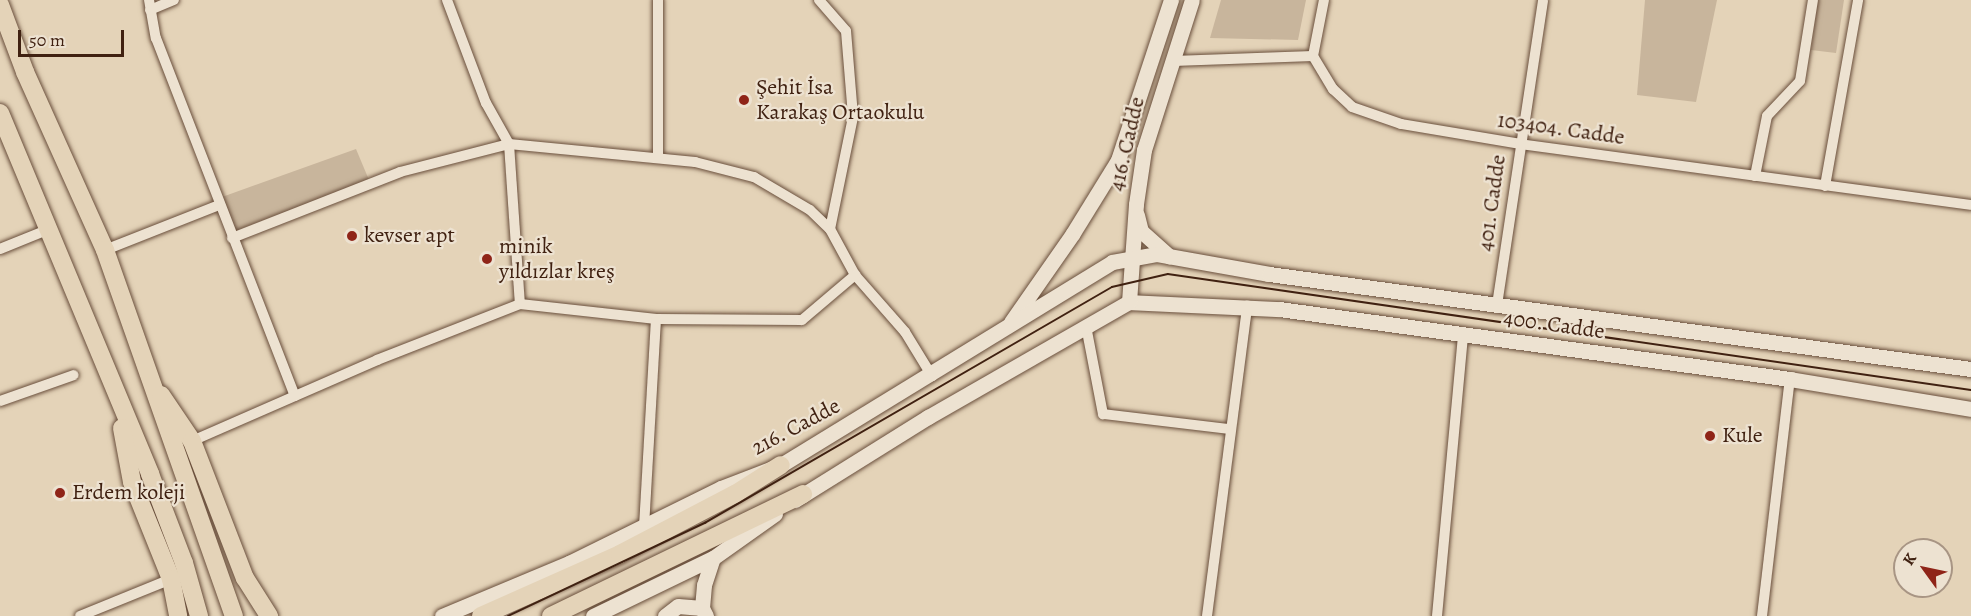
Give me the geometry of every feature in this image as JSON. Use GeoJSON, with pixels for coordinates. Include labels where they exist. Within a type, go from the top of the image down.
{"type":"FeatureCollection","features":[{"type":"Feature","properties":{"kind":"main road"},"geometry":{"type":"LineString","coordinates":[[6,0],[9,30]]}},
{"type":"Feature","properties":{"kind":"main road"},"geometry":{"type":"LineString","coordinates":[[1008,327],[1073,233],[1118,160],[1171,0]]}},
{"type":"Feature","properties":{"kind":"main road","name":"416. Cadde"},"geometry":{"type":"LineString","coordinates":[[1130,302],[1136,204],[1144,150],[1192,0]]}},
{"type":"Feature","properties":{"kind":"main road"},"geometry":{"type":"LineString","coordinates":[[0,5],[105,250],[155,386],[162,420],[234,616]]}},
{"type":"Feature","properties":{"kind":"main road"},"geometry":{"type":"LineString","coordinates":[[0,113],[117,400],[159,496],[199,616]]}},
{"type":"Feature","properties":{"kind":"main road"},"geometry":{"type":"LineString","coordinates":[[1136,204],[1142,231],[1163,255]]}},
{"type":"Feature","properties":{"kind":"main road","name":"216. Cadde"},"geometry":{"type":"LineString","coordinates":[[442,616],[569,563],[721,488],[781,465],[932,376],[1112,262],[1163,255]]}},
{"type":"Feature","properties":{"kind":"main road","name":"400. Cadde"},"geometry":{"type":"LineString","coordinates":[[1163,255],[1497,305],[1971,369]]}},
{"type":"Feature","properties":{"kind":"main road"},"geometry":{"type":"LineString","coordinates":[[604,615],[713,558],[803,494],[1130,302]]}},
{"type":"Feature","properties":{"kind":"main road","name":"400. Cadde"},"geometry":{"type":"LineString","coordinates":[[1130,302],[1247,306],[1790,379],[1971,409]]}},
{"type":"Feature","properties":{"kind":"main road"},"geometry":{"type":"LineString","coordinates":[[155,386],[192,441],[245,578],[269,616]]}},
{"type":"Feature","properties":{"kind":"main road"},"geometry":{"type":"LineString","coordinates":[[117,400],[132,482],[171,579],[178,616]]}},
{"type":"Feature","properties":{"kind":"main road"},"geometry":{"type":"LineString","coordinates":[[481,616],[620,554],[735,494],[781,465]]}},
{"type":"Feature","properties":{"kind":"main road"},"geometry":{"type":"LineString","coordinates":[[551,616],[803,494]]}},
{"type":"Feature","properties":{"kind":"main road"},"geometry":{"type":"LineString","coordinates":[[665,616],[678,606],[704,612],[704,585],[713,558]]}},
{"type":"Feature","properties":{"kind":"street"},"geometry":{"type":"LineString","coordinates":[[174,0],[150,5],[156,38],[295,396]]}},
{"type":"Feature","properties":{"kind":"street"},"geometry":{"type":"LineString","coordinates":[[447,0],[486,103],[508,144],[520,304]]}},
{"type":"Feature","properties":{"kind":"street"},"geometry":{"type":"LineString","coordinates":[[658,0],[658,158]]}},
{"type":"Feature","properties":{"kind":"street"},"geometry":{"type":"LineString","coordinates":[[819,0],[846,31],[853,117],[830,229]]}},
{"type":"Feature","properties":{"kind":"street"},"geometry":{"type":"LineString","coordinates":[[1173,61],[1313,56],[1324,0]]}},
{"type":"Feature","properties":{"kind":"street","name":"401. Cadde"},"geometry":{"type":"LineString","coordinates":[[1497,305],[1543,0]]}},
{"type":"Feature","properties":{"kind":"street"},"geometry":{"type":"LineString","coordinates":[[1755,176],[1767,116],[1800,81],[1813,0]]}},
{"type":"Feature","properties":{"kind":"street"},"geometry":{"type":"LineString","coordinates":[[1825,186],[1858,0]]}},
{"type":"Feature","properties":{"kind":"street","name":"103404. Cadde"},"geometry":{"type":"LineString","coordinates":[[1313,56],[1333,89],[1352,107],[1401,124],[1520,144],[1971,206]]}},
{"type":"Feature","properties":{"kind":"street"},"geometry":{"type":"LineString","coordinates":[[232,238],[400,172],[508,144],[658,158],[754,177],[791,197],[830,229],[855,274],[905,332],[932,376]]}},
{"type":"Feature","properties":{"kind":"street"},"geometry":{"type":"LineString","coordinates":[[105,250],[219,205]]}},
{"type":"Feature","properties":{"kind":"street"},"geometry":{"type":"LineString","coordinates":[[0,249],[47,230]]}},
{"type":"Feature","properties":{"kind":"street"},"geometry":{"type":"LineString","coordinates":[[192,441],[295,396],[520,304],[656,319],[802,320],[855,274]]}},
{"type":"Feature","properties":{"kind":"street"},"geometry":{"type":"LineString","coordinates":[[1207,616],[1229,429],[1247,306]]}},
{"type":"Feature","properties":{"kind":"street"},"geometry":{"type":"LineString","coordinates":[[644,527],[656,319]]}},
{"type":"Feature","properties":{"kind":"street"},"geometry":{"type":"LineString","coordinates":[[1086,326],[1103,414],[1229,429]]}},
{"type":"Feature","properties":{"kind":"street"},"geometry":{"type":"LineString","coordinates":[[1437,616],[1463,336]]}},
{"type":"Feature","properties":{"kind":"street"},"geometry":{"type":"LineString","coordinates":[[0,401],[74,375]]}},
{"type":"Feature","properties":{"kind":"street"},"geometry":{"type":"LineString","coordinates":[[1762,616],[1790,379]]}},
{"type":"Feature","properties":{"kind":"street"},"geometry":{"type":"LineString","coordinates":[[80,616],[171,579]]}},
{"type":"Feature","properties":{"kind":"shaded area"},"geometry":{"type":"Polygon","coordinates":[[[1221,0],[1306,0],[1298,40],[1210,38],[1221,0]]]}},
{"type":"Feature","properties":{"kind":"shaded area"},"geometry":{"type":"Polygon","coordinates":[[[1645,0],[1717,0],[1696,102],[1637,95],[1645,0]]]}},
{"type":"Feature","properties":{"kind":"shaded area"},"geometry":{"type":"Polygon","coordinates":[[[1818,0],[1844,0],[1836,53],[1811,50],[1818,0]]]}},
{"type":"Feature","properties":{"kind":"shaded area"},"geometry":{"type":"Polygon","coordinates":[[[356,149],[369,180],[235,231],[222,197],[356,149]]]}},
{"type":"Feature","properties":{"kind":"tram line"},"geometry":{"type":"LineString","coordinates":[[508,616],[705,523],[1112,287],[1168,274],[1971,390]]}},
{"type":"Feature","properties":{"kind":"place","name":"Şehit İsa Karakaş Ortaokulu"},"geometry":{"type":"Point","coordinates":[744,100]}},
{"type":"Feature","properties":{"kind":"place","name":"kevser apt"},"geometry":{"type":"Point","coordinates":[352,236]}},
{"type":"Feature","properties":{"kind":"place","name":"minik yıldızlar kreş"},"geometry":{"type":"Point","coordinates":[487,259]}},
{"type":"Feature","properties":{"kind":"place","name":"Kule"},"geometry":{"type":"Point","coordinates":[1710,436]}},
{"type":"Feature","properties":{"kind":"place","name":"Erdem koleji"},"geometry":{"type":"Point","coordinates":[60,493]}}]}
